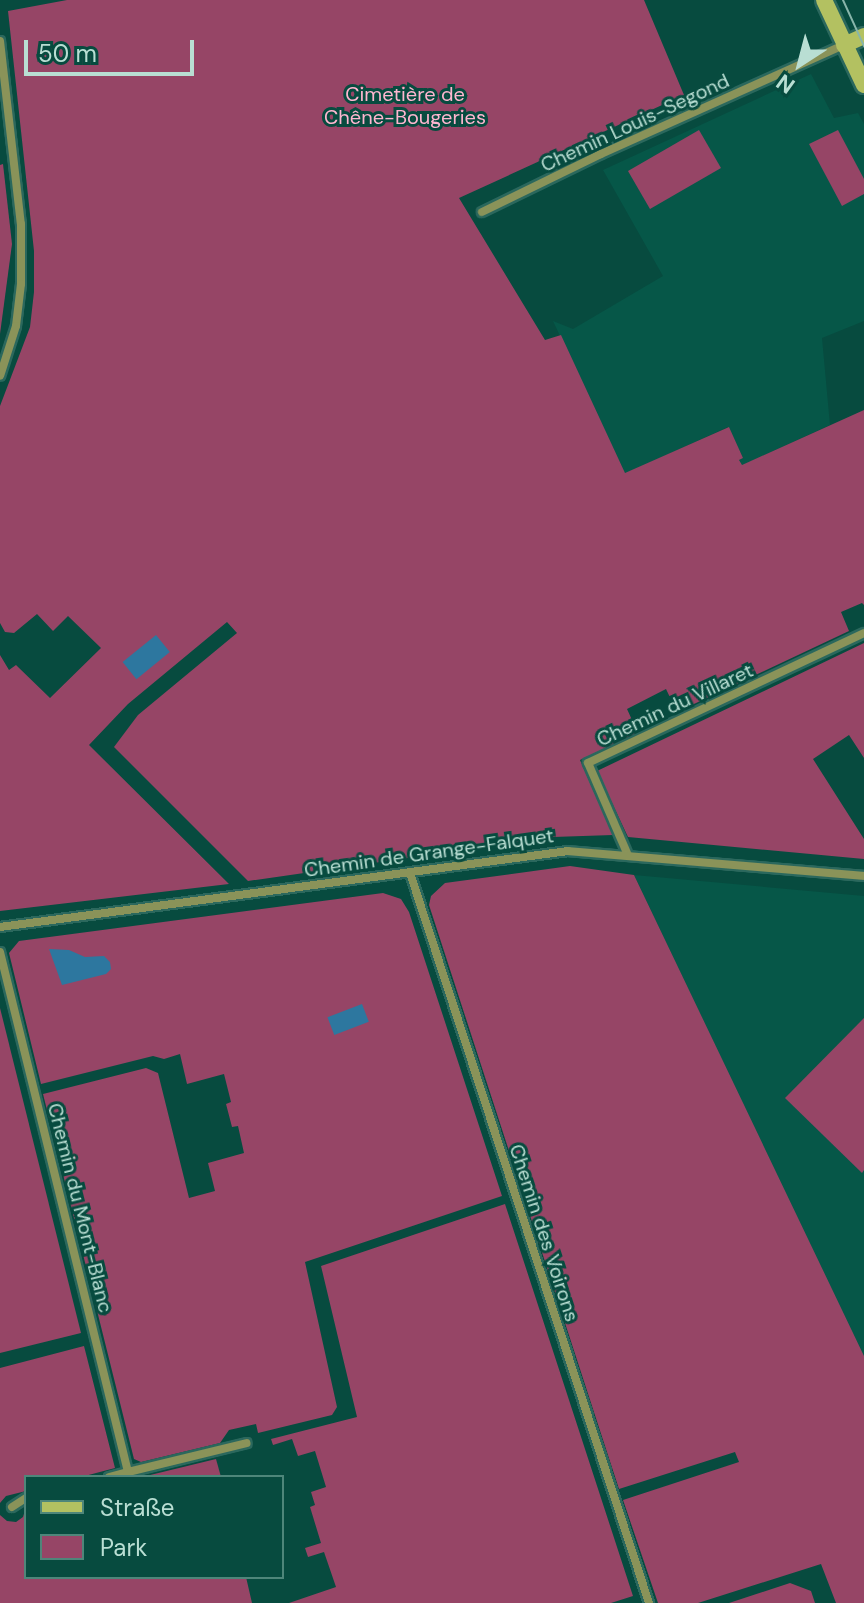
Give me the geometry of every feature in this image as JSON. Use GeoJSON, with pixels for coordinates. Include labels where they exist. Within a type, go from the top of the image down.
{"type":"FeatureCollection","features":[{"type":"Feature","properties":{"kind":"main road"},"geometry":{"type":"LineString","coordinates":[[824,0],[864,85]]}},
{"type":"Feature","properties":{"kind":"main road"},"geometry":{"type":"LineString","coordinates":[[844,45],[864,36]]}},
{"type":"Feature","properties":{"kind":"street"},"geometry":{"type":"LineString","coordinates":[[0,41],[21,224],[16,326],[0,376]]}},
{"type":"Feature","properties":{"kind":"street","name":"Chemin Louis-Segond"},"geometry":{"type":"LineString","coordinates":[[482,212],[601,154],[844,45]]}},
{"type":"Feature","properties":{"kind":"street","name":"Chemin du Villaret"},"geometry":{"type":"LineString","coordinates":[[627,853],[588,763],[864,633]]}},
{"type":"Feature","properties":{"kind":"street","name":"Chemin de Grange-Falquet"},"geometry":{"type":"LineString","coordinates":[[0,927],[568,851],[627,853],[864,876]]}},
{"type":"Feature","properties":{"kind":"street","name":"Chemin des Voirons"},"geometry":{"type":"LineString","coordinates":[[410,873],[649,1603]]}},
{"type":"Feature","properties":{"kind":"street","name":"Chemin du Mont-Blanc"},"geometry":{"type":"LineString","coordinates":[[0,952],[128,1472]]}},
{"type":"Feature","properties":{"kind":"street"},"geometry":{"type":"LineString","coordinates":[[117,1475],[247,1443]]}},
{"type":"Feature","properties":{"kind":"street"},"geometry":{"type":"LineString","coordinates":[[12,1507],[24,1499]]}},
{"type":"Feature","properties":{"kind":"shaded area"},"geometry":{"type":"Polygon","coordinates":[[[811,74],[834,118],[858,113],[864,124],[864,321],[822,338],[830,425],[741,466],[739,460],[743,458],[728,427],[625,474],[553,321],[573,329],[663,276],[603,170],[811,74]]]}},
{"type":"Feature","properties":{"kind":"shaded area"},"geometry":{"type":"Polygon","coordinates":[[[634,875],[864,896],[864,1360],[634,875]]]}},
{"type":"Feature","properties":{"kind":"green space","name":"Cimetière de Chêne-Bougeries"},"geometry":{"type":"Polygon","coordinates":[[[67,0],[644,0],[684,95],[459,198],[545,340],[561,335],[625,473],[729,427],[743,458],[739,460],[742,465],[864,410],[864,605],[862,603],[841,612],[849,631],[677,712],[666,689],[627,709],[638,733],[580,760],[613,835],[553,837],[248,881],[114,747],[138,715],[237,633],[227,622],[128,704],[89,745],[229,884],[0,911],[0,655],[9,670],[16,665],[50,698],[101,648],[68,616],[53,631],[37,614],[14,633],[5,632],[0,623],[0,406],[30,327],[34,292],[34,251],[8,11],[67,0]]]}},
{"type":"Feature","properties":{"kind":"green space"},"geometry":{"type":"Polygon","coordinates":[[[699,130],[721,168],[650,209],[628,171],[699,130]]]}},
{"type":"Feature","properties":{"kind":"green space"},"geometry":{"type":"Polygon","coordinates":[[[838,130],[864,179],[864,194],[842,206],[809,144],[838,130]]]}},
{"type":"Feature","properties":{"kind":"green space"},"geometry":{"type":"Polygon","coordinates":[[[3,164],[12,244],[0,334],[0,165],[3,164]]]}},
{"type":"Feature","properties":{"kind":"green space"},"geometry":{"type":"Polygon","coordinates":[[[864,643],[864,758],[849,735],[813,759],[864,839],[864,859],[628,837],[597,771],[864,643]]]}},
{"type":"Feature","properties":{"kind":"green space"},"geometry":{"type":"Polygon","coordinates":[[[570,866],[634,875],[864,1356],[864,1603],[836,1603],[821,1564],[698,1603],[658,1603],[623,1500],[739,1462],[735,1452],[619,1489],[429,905],[431,896],[445,883],[570,866]]]}},
{"type":"Feature","properties":{"kind":"green space"},"geometry":{"type":"Polygon","coordinates":[[[383,893],[401,899],[409,912],[502,1196],[305,1262],[337,1407],[332,1415],[258,1433],[256,1424],[229,1430],[220,1443],[141,1462],[134,1459],[43,1094],[146,1068],[158,1073],[189,1198],[215,1191],[208,1163],[244,1153],[238,1126],[232,1127],[226,1104],[231,1102],[224,1074],[187,1084],[180,1054],[164,1059],[153,1056],[41,1084],[9,953],[19,941],[383,893]]]}},
{"type":"Feature","properties":{"kind":"green space"},"geometry":{"type":"Polygon","coordinates":[[[0,1008],[81,1333],[0,1353],[0,1008]]]}},
{"type":"Feature","properties":{"kind":"green space"},"geometry":{"type":"Polygon","coordinates":[[[864,1018],[864,1170],[862,1173],[785,1098],[864,1018]]]}},
{"type":"Feature","properties":{"kind":"green space"},"geometry":{"type":"Polygon","coordinates":[[[505,1204],[633,1596],[611,1603],[289,1603],[336,1587],[324,1552],[308,1557],[305,1548],[321,1543],[310,1507],[315,1505],[311,1492],[326,1487],[315,1451],[298,1456],[292,1439],[273,1445],[271,1439],[357,1417],[321,1266],[505,1204]]]}},
{"type":"Feature","properties":{"kind":"green space"},"geometry":{"type":"Polygon","coordinates":[[[84,1346],[115,1468],[89,1475],[24,1475],[24,1492],[6,1496],[0,1503],[0,1368],[84,1346]]]}},
{"type":"Feature","properties":{"kind":"green space"},"geometry":{"type":"Polygon","coordinates":[[[216,1459],[220,1475],[150,1475],[216,1459]]]}},
{"type":"Feature","properties":{"kind":"green space"},"geometry":{"type":"Polygon","coordinates":[[[24,1514],[24,1579],[246,1579],[252,1603],[0,1603],[0,1515],[7,1521],[16,1522],[24,1514]]]}},
{"type":"Feature","properties":{"kind":"green space"},"geometry":{"type":"Polygon","coordinates":[[[790,1583],[811,1591],[815,1603],[729,1603],[790,1583]]]}},
{"type":"Feature","properties":{"kind":"water"},"geometry":{"type":"Polygon","coordinates":[[[156,635],[170,652],[136,679],[123,662],[156,635]]]}},
{"type":"Feature","properties":{"kind":"water"},"geometry":{"type":"Polygon","coordinates":[[[49,949],[69,950],[85,957],[104,956],[110,962],[111,969],[106,974],[62,985],[49,949]]]}},
{"type":"Feature","properties":{"kind":"water"},"geometry":{"type":"Polygon","coordinates":[[[362,1004],[369,1022],[334,1035],[327,1017],[362,1004]]]}},
{"type":"Feature","properties":{"kind":"tram line"},"geometry":{"type":"LineString","coordinates":[[843,0],[864,46]]}}]}
